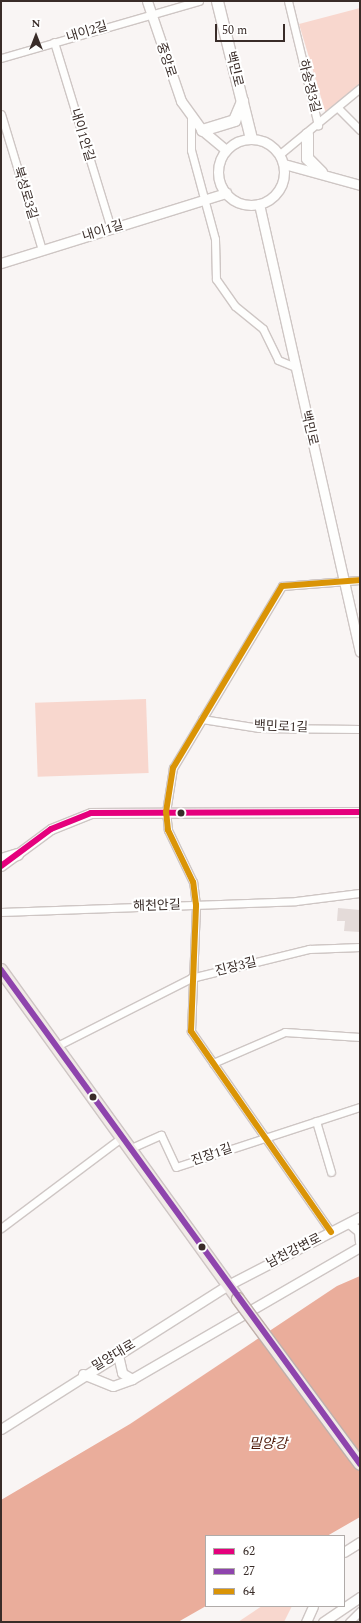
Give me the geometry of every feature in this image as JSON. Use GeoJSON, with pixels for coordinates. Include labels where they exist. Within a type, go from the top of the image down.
{"type":"FeatureCollection","features":[{"type":"Feature","properties":{"kind":"main road","name":"백민로"},"geometry":{"type":"LineString","coordinates":[[217,1],[251,138]]}},
{"type":"Feature","properties":{"kind":"main road"},"geometry":{"type":"LineString","coordinates":[[202,130],[234,120],[242,101]]}},
{"type":"Feature","properties":{"kind":"main road"},"geometry":{"type":"LineString","coordinates":[[307,134],[307,158],[321,172]]}},
{"type":"Feature","properties":{"kind":"main road"},"geometry":{"type":"LineString","coordinates":[[1,859],[17,854]]}},
{"type":"Feature","properties":{"kind":"main road"},"geometry":{"type":"LineString","coordinates":[[1,970],[238,1300],[360,1464]]}},
{"type":"Feature","properties":{"kind":"street","name":"중앙로"},"geometry":{"type":"LineString","coordinates":[[147,1],[175,88],[191,117],[202,130],[226,150]]}},
{"type":"Feature","properties":{"kind":"street","name":"내이2길"},"geometry":{"type":"LineString","coordinates":[[1,58],[151,13],[199,1]]}},
{"type":"Feature","properties":{"kind":"street","name":"하송정3길"},"geometry":{"type":"LineString","coordinates":[[288,1],[318,125]]}},
{"type":"Feature","properties":{"kind":"street","name":"내이1안길"},"geometry":{"type":"LineString","coordinates":[[54,42],[111,229]]}},
{"type":"Feature","properties":{"kind":"street","name":"하송정3길"},"geometry":{"type":"LineString","coordinates":[[280,154],[318,125],[360,88]]}},
{"type":"Feature","properties":{"kind":"street"},"geometry":{"type":"LineString","coordinates":[[338,108],[360,130]]}},
{"type":"Feature","properties":{"kind":"street","name":"북성로3길"},"geometry":{"type":"LineString","coordinates":[[1,114],[42,250]]}},
{"type":"Feature","properties":{"kind":"street","name":"중앙로"},"geometry":{"type":"LineString","coordinates":[[191,117],[191,150],[206,199]]}},
{"type":"Feature","properties":{"kind":"street"},"geometry":{"type":"LineString","coordinates":[[251,138],[272,145],[280,154],[284,164],[282,187],[275,196],[260,204],[244,204],[226,193],[218,174],[226,150],[240,140],[251,138]]}},
{"type":"Feature","properties":{"kind":"street"},"geometry":{"type":"LineString","coordinates":[[284,164],[321,172],[360,185]]}},
{"type":"Feature","properties":{"kind":"street","name":"내이1길"},"geometry":{"type":"LineString","coordinates":[[1,262],[226,193]]}},
{"type":"Feature","properties":{"kind":"street"},"geometry":{"type":"LineString","coordinates":[[206,199],[215,239],[216,279],[235,306],[263,329],[278,360],[295,366]]}},
{"type":"Feature","properties":{"kind":"street","name":"백민로"},"geometry":{"type":"LineString","coordinates":[[260,204],[360,652]]}},
{"type":"Feature","properties":{"kind":"street"},"geometry":{"type":"LineString","coordinates":[[331,1232],[192,1030],[191,978],[196,905],[193,882],[168,830],[166,812],[173,768],[282,586],[360,580]]}},
{"type":"Feature","properties":{"kind":"street","name":"백민로1길"},"geometry":{"type":"LineString","coordinates":[[202,719],[259,728],[360,729]]}},
{"type":"Feature","properties":{"kind":"street"},"geometry":{"type":"LineString","coordinates":[[1,866],[51,829],[91,813],[360,812]]}},
{"type":"Feature","properties":{"kind":"street","name":"해천안길"},"geometry":{"type":"LineString","coordinates":[[1,912],[296,901],[360,893]]}},
{"type":"Feature","properties":{"kind":"street","name":"진장3길"},"geometry":{"type":"LineString","coordinates":[[55,1047],[191,978],[309,949],[360,947]]}},
{"type":"Feature","properties":{"kind":"street"},"geometry":{"type":"LineString","coordinates":[[214,1062],[284,1032],[360,1037]]}},
{"type":"Feature","properties":{"kind":"street","name":"진장1길"},"geometry":{"type":"LineString","coordinates":[[129,1149],[161,1135],[176,1167],[360,1107]]}},
{"type":"Feature","properties":{"kind":"street"},"geometry":{"type":"LineString","coordinates":[[316,1121],[331,1172]]}},
{"type":"Feature","properties":{"kind":"street"},"geometry":{"type":"LineString","coordinates":[[1,1228],[121,1138]]}},
{"type":"Feature","properties":{"kind":"street","name":"남천강변로"},"geometry":{"type":"LineString","coordinates":[[228,1285],[360,1217]]}},
{"type":"Feature","properties":{"kind":"street"},"geometry":{"type":"LineString","coordinates":[[349,1223],[359,1232],[360,1242]]}},
{"type":"Feature","properties":{"kind":"street"},"geometry":{"type":"LineString","coordinates":[[83,1374],[113,1386],[132,1379],[360,1247]]}},
{"type":"Feature","properties":{"kind":"street","name":"밀양대로"},"geometry":{"type":"LineString","coordinates":[[1,1428],[83,1374],[118,1355],[228,1285]]}},
{"type":"Feature","properties":{"kind":"street"},"geometry":{"type":"LineString","coordinates":[[118,1355],[122,1373],[132,1379]]}},
{"type":"Feature","properties":{"kind":"street"},"geometry":{"type":"LineString","coordinates":[[345,1551],[360,1542]]}},
{"type":"Feature","properties":{"kind":"street"},"geometry":{"type":"LineString","coordinates":[[345,1598],[357,1599]]}},
{"type":"Feature","properties":{"kind":"street"},"geometry":{"type":"LineString","coordinates":[[323,1622],[357,1599]]}},
{"type":"Feature","properties":{"kind":"street"},"geometry":{"type":"LineString","coordinates":[[306,1622],[313,1607]]}},
{"type":"Feature","properties":{"kind":"street"},"geometry":{"type":"LineString","coordinates":[[349,1622],[360,1610]]}},
{"type":"Feature","properties":{"kind":"shaded area"},"geometry":{"type":"Polygon","coordinates":[[[360,8],[360,83],[326,114],[299,24],[360,8]]]}},
{"type":"Feature","properties":{"kind":"shaded area"},"geometry":{"type":"Polygon","coordinates":[[[146,699],[149,773],[38,777],[35,703],[146,699]]]}},
{"type":"Feature","properties":{"kind":"shaded area"},"geometry":{"type":"Polygon","coordinates":[[[260,1607],[292,1607],[284,1622],[238,1622],[260,1607]]]}},
{"type":"Feature","properties":{"kind":"water","name":"밀양강"},"geometry":{"type":"Polygon","coordinates":[[[360,1276],[360,1517],[329,1535],[205,1535],[205,1607],[178,1622],[1,1622],[1,1500],[130,1424],[337,1286],[360,1276]]]}},
{"type":"Feature","properties":{"kind":"building"},"geometry":{"type":"Polygon","coordinates":[[[338,908],[360,910],[360,932],[344,931],[345,921],[337,921],[338,908]]]}},
{"type":"Feature","properties":{"kind":"transit line","name":"64"},"geometry":{"type":"LineString","coordinates":[[331,1232],[191,1031],[196,905],[193,882],[168,830],[166,812],[173,768],[282,586],[360,580]]}},
{"type":"Feature","properties":{"kind":"transit line","name":"62"},"geometry":{"type":"LineString","coordinates":[[1,866],[51,829],[91,813],[360,812]]}},
{"type":"Feature","properties":{"kind":"transit line","name":"27"},"geometry":{"type":"LineString","coordinates":[[1,970],[360,1464]]}}]}
